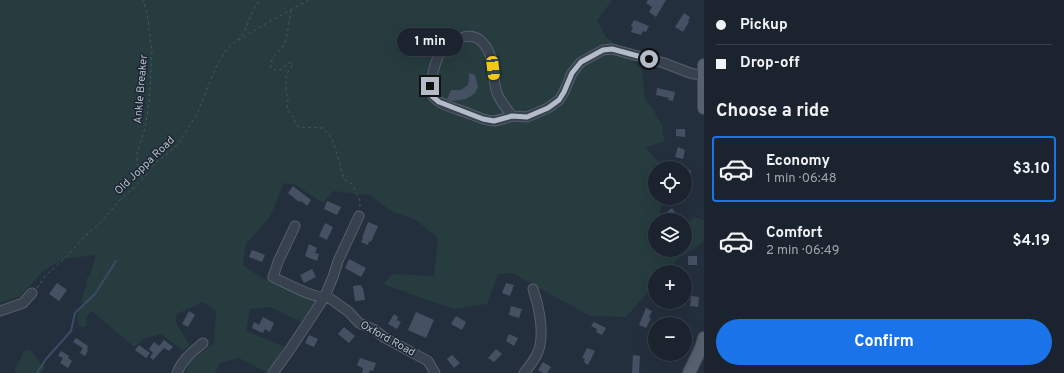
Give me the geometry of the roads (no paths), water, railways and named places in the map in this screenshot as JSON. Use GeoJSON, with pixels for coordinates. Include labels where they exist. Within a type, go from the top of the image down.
{"type":"FeatureCollection","features":[{"type":"Feature","properties":{"kind":"main road"},"geometry":{"type":"LineString","coordinates":[[704,65],[704,108]]}},
{"type":"Feature","properties":{"kind":"main road"},"geometry":{"type":"LineString","coordinates":[[689,373],[704,338]]}},
{"type":"Feature","properties":{"kind":"street"},"geometry":{"type":"LineString","coordinates":[[512,116],[497,93],[492,59],[488,48],[479,39],[470,36],[457,38],[443,48],[432,75],[430,86],[432,96],[439,102],[483,119],[494,121],[512,116],[527,117],[548,108],[559,100],[572,73],[581,62],[603,50],[612,49],[664,62],[690,73],[704,76]]}},
{"type":"Feature","properties":{"kind":"street"},"geometry":{"type":"LineString","coordinates":[[273,373],[290,351],[324,298],[331,283],[338,261],[359,216]]}},
{"type":"Feature","properties":{"kind":"street","name":"Oxford Road"},"geometry":{"type":"LineString","coordinates":[[295,226],[278,262],[273,277],[316,296],[324,298],[328,297],[349,312],[359,323],[373,329],[385,338],[428,360],[435,373]]}},
{"type":"Feature","properties":{"kind":"street"},"geometry":{"type":"LineString","coordinates":[[524,373],[538,353],[542,340],[539,308],[533,290]]}},
{"type":"Feature","properties":{"kind":"street"},"geometry":{"type":"LineString","coordinates":[[0,310],[22,303],[32,293]]}},
{"type":"Feature","properties":{"kind":"street"},"geometry":{"type":"LineString","coordinates":[[177,373],[180,364],[190,353],[203,343]]}},
{"type":"Feature","properties":{"kind":"waterway"},"geometry":{"type":"LineString","coordinates":[[37,373],[46,359],[71,331],[75,313],[95,294],[116,261]]}}]}
